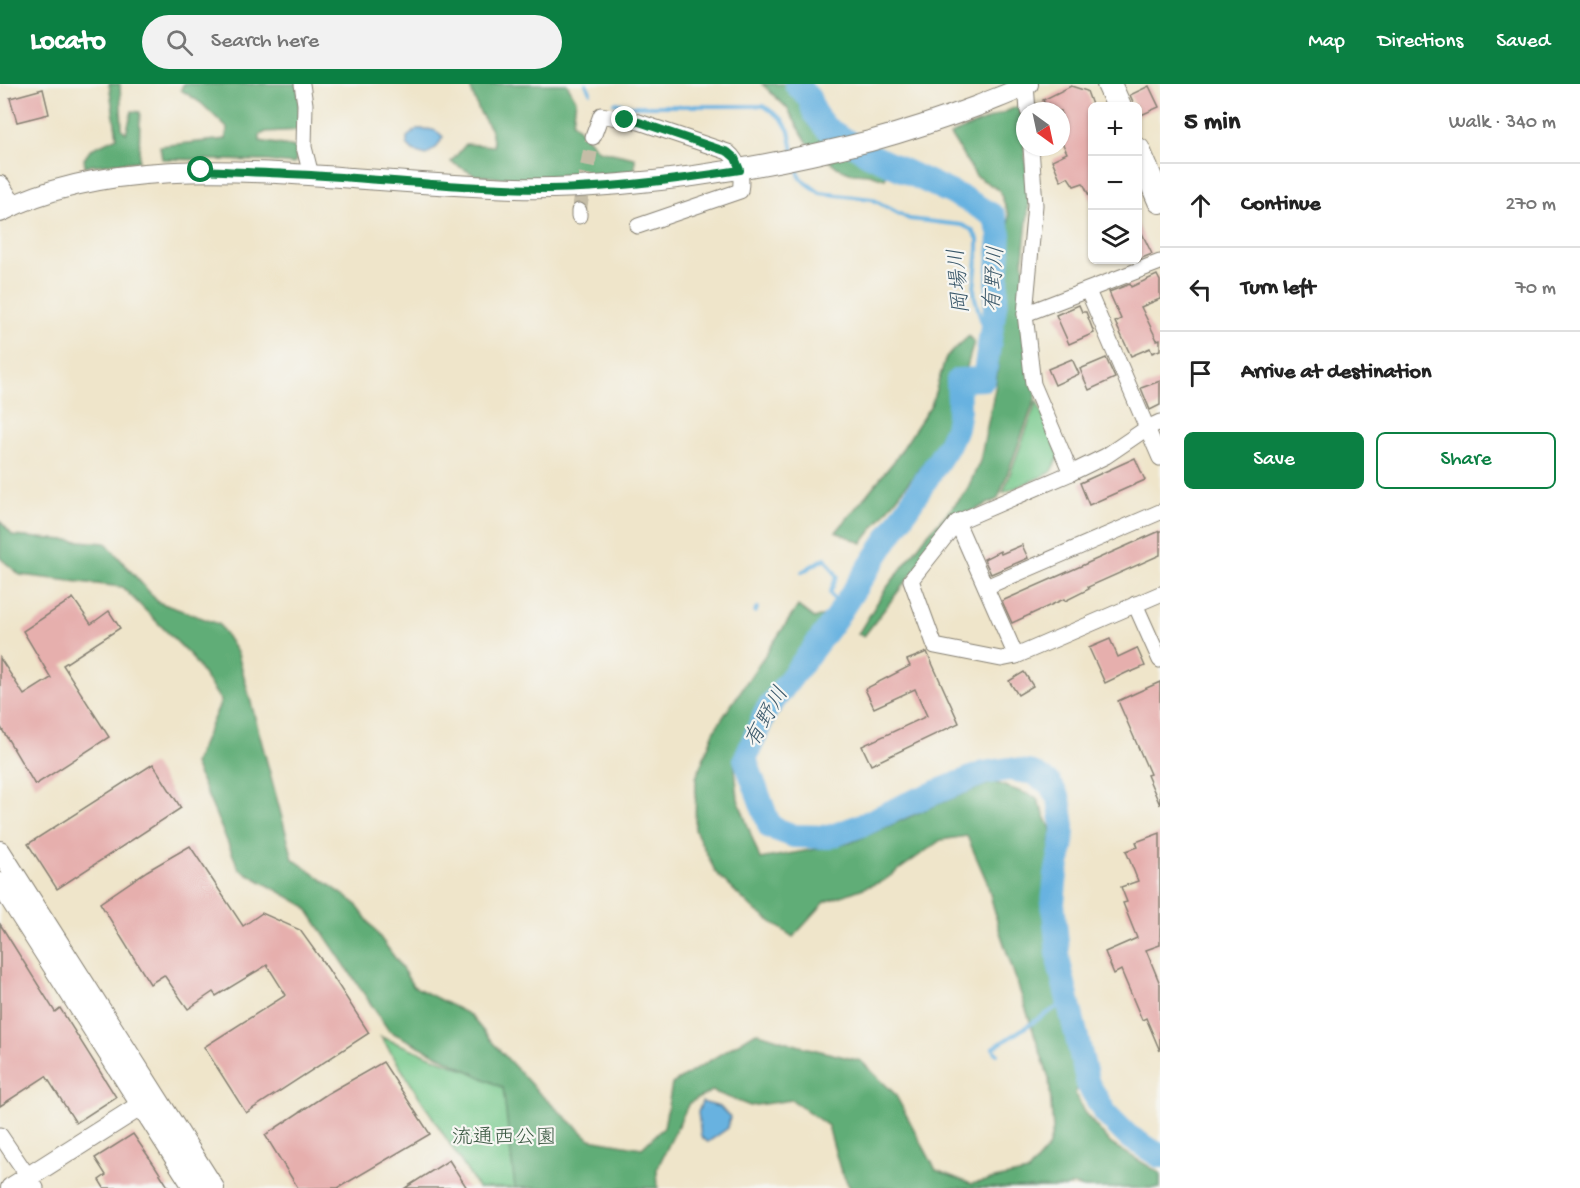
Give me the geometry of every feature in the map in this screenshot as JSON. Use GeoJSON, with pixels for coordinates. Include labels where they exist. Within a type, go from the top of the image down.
{"type":"FeatureCollection","features":[{"type":"Feature","properties":{"kind":"main road"},"geometry":{"type":"LineString","coordinates":[[1109,84],[1117,102]]}},
{"type":"Feature","properties":{"kind":"main road"},"geometry":{"type":"LineString","coordinates":[[1140,156],[1160,201]]}},
{"type":"Feature","properties":{"kind":"street"},"geometry":{"type":"LineString","coordinates":[[302,84],[305,105],[304,147],[311,175]]}},
{"type":"Feature","properties":{"kind":"street"},"geometry":{"type":"LineString","coordinates":[[0,186],[6,209],[52,191],[75,185],[201,170],[546,189],[644,183],[740,170],[901,132],[937,121],[1022,87],[1026,102]]}},
{"type":"Feature","properties":{"kind":"street"},"geometry":{"type":"LineString","coordinates":[[593,137],[601,116],[639,122],[728,152],[735,158],[740,170],[740,191],[638,226]]}},
{"type":"Feature","properties":{"kind":"street"},"geometry":{"type":"LineString","coordinates":[[1032,156],[1035,206],[1026,314],[1033,384],[1071,473]]}},
{"type":"Feature","properties":{"kind":"street"},"geometry":{"type":"LineString","coordinates":[[1026,314],[1160,262]]}},
{"type":"Feature","properties":{"kind":"street"},"geometry":{"type":"LineString","coordinates":[[1088,291],[1154,425],[1160,458]]}},
{"type":"Feature","properties":{"kind":"street"},"geometry":{"type":"LineString","coordinates":[[1154,425],[1106,456],[957,522],[911,580],[935,646],[1001,659],[1016,656],[1160,594]]}},
{"type":"Feature","properties":{"kind":"street"},"geometry":{"type":"LineString","coordinates":[[986,588],[1160,512]]}},
{"type":"Feature","properties":{"kind":"street"},"geometry":{"type":"LineString","coordinates":[[957,522],[1016,656]]}},
{"type":"Feature","properties":{"kind":"street"},"geometry":{"type":"LineString","coordinates":[[1135,604],[1160,660]]}},
{"type":"Feature","properties":{"kind":"street"},"geometry":{"type":"LineString","coordinates":[[0,851],[148,1101],[194,1188]]}},
{"type":"Feature","properties":{"kind":"street"},"geometry":{"type":"LineString","coordinates":[[0,883],[148,1101],[214,1188]]}},
{"type":"Feature","properties":{"kind":"street"},"geometry":{"type":"LineString","coordinates":[[11,1188],[32,1182],[148,1101]]}},
{"type":"Feature","properties":{"kind":"street"},"geometry":{"type":"LineString","coordinates":[[0,1135],[32,1182]]}},
{"type":"Feature","properties":{"kind":"green space"},"geometry":{"type":"Polygon","coordinates":[[[109,84],[120,84],[122,129],[126,133],[132,111],[140,112],[139,161],[85,166],[84,159],[91,149],[117,137],[109,84]]]}},
{"type":"Feature","properties":{"kind":"green space"},"geometry":{"type":"Polygon","coordinates":[[[183,84],[298,84],[300,130],[266,132],[260,135],[260,141],[295,147],[296,161],[293,164],[267,161],[162,159],[160,146],[226,139],[227,128],[201,103],[181,90],[183,84]]]}},
{"type":"Feature","properties":{"kind":"green space"},"geometry":{"type":"Polygon","coordinates":[[[469,84],[567,84],[576,100],[573,122],[598,150],[635,158],[635,170],[577,180],[518,180],[475,175],[451,162],[466,144],[494,146],[491,130],[479,111],[469,84]]]}},
{"type":"Feature","properties":{"kind":"green space"},"geometry":{"type":"Polygon","coordinates":[[[762,84],[789,84],[803,101],[809,125],[888,168],[885,179],[869,174],[852,173],[837,167],[807,142],[787,108],[762,84]]]}},
{"type":"Feature","properties":{"kind":"green space"},"geometry":{"type":"Polygon","coordinates":[[[1016,107],[1016,156],[1025,156],[1029,203],[1023,258],[1036,397],[998,499],[953,520],[864,636],[858,634],[885,590],[927,535],[966,492],[980,461],[996,384],[1006,279],[1009,215],[999,190],[976,176],[950,135],[1016,107]]]}},
{"type":"Feature","properties":{"kind":"green space"},"geometry":{"type":"Polygon","coordinates":[[[969,336],[974,342],[949,430],[862,543],[836,532],[895,460],[931,405],[946,357],[969,336]]]}},
{"type":"Feature","properties":{"kind":"green space"},"geometry":{"type":"Polygon","coordinates":[[[1037,401],[1059,456],[1050,473],[1003,493],[1037,401]]]}},
{"type":"Feature","properties":{"kind":"green space"},"geometry":{"type":"Polygon","coordinates":[[[0,521],[13,536],[106,543],[158,602],[219,624],[238,654],[293,859],[355,903],[413,986],[470,1015],[539,1093],[590,1139],[642,1148],[664,1127],[672,1084],[756,1032],[861,1061],[895,1094],[936,1170],[971,1184],[1028,1172],[1048,1148],[1053,1130],[1049,1078],[999,929],[987,882],[967,836],[941,840],[883,881],[825,902],[793,937],[752,908],[716,873],[695,830],[696,778],[715,729],[798,606],[814,618],[827,616],[757,716],[734,758],[738,799],[760,859],[850,843],[993,782],[1036,797],[1051,829],[1050,968],[1081,1083],[1075,1093],[1084,1112],[1111,1144],[1160,1173],[1160,1188],[1085,1188],[1073,1185],[1065,1188],[850,1188],[840,1169],[828,1126],[792,1100],[750,1106],[712,1091],[689,1103],[657,1169],[658,1188],[515,1188],[503,1088],[389,1031],[305,906],[239,869],[194,764],[221,701],[191,656],[122,587],[20,575],[0,558],[0,521]]]}},
{"type":"Feature","properties":{"kind":"green space","name":"流通西公園"},"geometry":{"type":"Polygon","coordinates":[[[381,1037],[528,1094],[621,1188],[478,1188],[381,1037]]]}},
{"type":"Feature","properties":{"kind":"water"},"geometry":{"type":"Polygon","coordinates":[[[417,129],[428,129],[443,137],[437,147],[426,155],[413,151],[407,145],[407,137],[417,129]]]}},
{"type":"Feature","properties":{"kind":"water"},"geometry":{"type":"Polygon","coordinates":[[[702,1102],[720,1107],[730,1117],[728,1128],[708,1142],[701,1137],[698,1112],[702,1102]]]}},
{"type":"Feature","properties":{"kind":"building"},"geometry":{"type":"Polygon","coordinates":[[[1071,86],[1087,91],[1091,102],[1088,102],[1088,194],[1083,183],[1074,186],[1068,177],[1061,181],[1052,160],[1061,156],[1070,156],[1070,102],[1044,102],[1043,100],[1071,86]]]}},
{"type":"Feature","properties":{"kind":"building"},"geometry":{"type":"Polygon","coordinates":[[[1149,86],[1159,107],[1142,115],[1142,102],[1133,102],[1130,95],[1149,86]]]}},
{"type":"Feature","properties":{"kind":"building"},"geometry":{"type":"Polygon","coordinates":[[[43,89],[49,114],[17,122],[10,98],[43,89]]]}},
{"type":"Feature","properties":{"kind":"building"},"geometry":{"type":"Polygon","coordinates":[[[1142,233],[1152,254],[1142,258],[1142,233]]]}},
{"type":"Feature","properties":{"kind":"building"},"geometry":{"type":"Polygon","coordinates":[[[1157,275],[1160,281],[1160,299],[1141,307],[1157,340],[1160,339],[1160,350],[1152,353],[1150,348],[1131,356],[1115,322],[1121,319],[1109,292],[1130,284],[1131,287],[1157,275]]]}},
{"type":"Feature","properties":{"kind":"building"},"geometry":{"type":"Polygon","coordinates":[[[1079,305],[1082,312],[1086,312],[1094,333],[1069,344],[1056,315],[1079,305]]]}},
{"type":"Feature","properties":{"kind":"building"},"geometry":{"type":"Polygon","coordinates":[[[1106,358],[1115,378],[1089,390],[1080,369],[1106,358]]]}},
{"type":"Feature","properties":{"kind":"building"},"geometry":{"type":"Polygon","coordinates":[[[1072,359],[1079,374],[1055,385],[1048,369],[1072,359]]]}},
{"type":"Feature","properties":{"kind":"building"},"geometry":{"type":"Polygon","coordinates":[[[1160,381],[1160,405],[1150,410],[1141,388],[1160,381]]]}},
{"type":"Feature","properties":{"kind":"building"},"geometry":{"type":"Polygon","coordinates":[[[1135,458],[1145,480],[1089,505],[1080,483],[1135,458]]]}},
{"type":"Feature","properties":{"kind":"building"},"geometry":{"type":"Polygon","coordinates":[[[1160,531],[1160,555],[1088,587],[1089,589],[1065,601],[1064,599],[1012,623],[1002,601],[1160,531]]]}},
{"type":"Feature","properties":{"kind":"building"},"geometry":{"type":"Polygon","coordinates":[[[1022,545],[1028,558],[991,574],[984,559],[1000,551],[1001,554],[1022,545]]]}},
{"type":"Feature","properties":{"kind":"building"},"geometry":{"type":"Polygon","coordinates":[[[73,598],[91,624],[109,611],[120,628],[63,665],[109,737],[35,785],[0,726],[0,658],[24,695],[51,678],[23,631],[73,598]]]}},
{"type":"Feature","properties":{"kind":"building"},"geometry":{"type":"Polygon","coordinates":[[[1110,639],[1118,657],[1137,648],[1145,666],[1105,683],[1089,648],[1110,639]]]}},
{"type":"Feature","properties":{"kind":"building"},"geometry":{"type":"Polygon","coordinates":[[[927,652],[959,723],[871,765],[862,746],[927,716],[915,689],[874,708],[865,689],[910,666],[907,660],[927,652]]]}},
{"type":"Feature","properties":{"kind":"building"},"geometry":{"type":"Polygon","coordinates":[[[1024,672],[1033,686],[1018,695],[1009,681],[1024,672]]]}},
{"type":"Feature","properties":{"kind":"building"},"geometry":{"type":"Polygon","coordinates":[[[1160,682],[1160,805],[1147,775],[1150,774],[1118,701],[1160,682]]]}},
{"type":"Feature","properties":{"kind":"building"},"geometry":{"type":"Polygon","coordinates":[[[153,764],[181,808],[57,889],[28,844],[153,764]]]}},
{"type":"Feature","properties":{"kind":"building"},"geometry":{"type":"Polygon","coordinates":[[[1160,833],[1160,945],[1146,950],[1160,984],[1160,1051],[1146,1018],[1142,1020],[1121,970],[1114,974],[1105,952],[1137,938],[1123,903],[1127,902],[1121,887],[1138,881],[1126,851],[1138,847],[1136,842],[1160,833]]]}},
{"type":"Feature","properties":{"kind":"building"},"geometry":{"type":"Polygon","coordinates":[[[190,846],[243,926],[262,913],[300,930],[369,1033],[246,1113],[204,1047],[286,995],[267,965],[216,996],[213,992],[188,1009],[164,975],[150,984],[100,903],[147,871],[190,846]]]}},
{"type":"Feature","properties":{"kind":"building"},"geometry":{"type":"Polygon","coordinates":[[[0,924],[55,1012],[60,1008],[116,1097],[76,1123],[46,1076],[0,1106],[0,924]]]}},
{"type":"Feature","properties":{"kind":"building"},"geometry":{"type":"Polygon","coordinates":[[[383,1062],[430,1134],[338,1188],[298,1188],[265,1135],[327,1094],[383,1062]]]}},
{"type":"Feature","properties":{"kind":"building"},"geometry":{"type":"Polygon","coordinates":[[[133,1134],[169,1188],[104,1188],[99,1180],[106,1175],[95,1158],[133,1134]]]}},
{"type":"Feature","properties":{"kind":"building"},"geometry":{"type":"Polygon","coordinates":[[[449,1160],[467,1188],[405,1188],[449,1160]]]}},
{"type":"Feature","properties":{"kind":"waterway","name":"岡場川"},"geometry":{"type":"LineString","coordinates":[[586,84],[590,92]]}},
{"type":"Feature","properties":{"kind":"waterway","name":"有野川"},"geometry":{"type":"LineString","coordinates":[[796,84],[809,98],[815,114],[826,128],[868,154],[965,199],[994,216],[1000,234],[996,301],[984,379],[958,380],[959,409],[956,428],[948,446],[834,621],[766,711],[745,759],[770,827],[794,836],[829,837],[984,773],[1009,769],[1033,773],[1050,784],[1059,799],[1063,827],[1053,903],[1059,963],[1088,1084],[1106,1114],[1128,1136],[1160,1156]]}},
{"type":"Feature","properties":{"kind":"waterway","name":"岡場川"},"geometry":{"type":"LineString","coordinates":[[615,103],[631,106],[764,106],[782,119],[789,131],[793,151]]}},
{"type":"Feature","properties":{"kind":"waterway","name":"岡場川"},"geometry":{"type":"LineString","coordinates":[[796,164],[800,178],[820,193],[872,199],[909,219],[962,225],[972,230],[978,239],[975,298],[989,349]]}},
{"type":"Feature","properties":{"kind":"waterway"},"geometry":{"type":"LineString","coordinates":[[802,572],[825,558],[837,576],[830,593],[842,606]]}},
{"type":"Feature","properties":{"kind":"waterway"},"geometry":{"type":"LineString","coordinates":[[755,612],[757,608]]}},
{"type":"Feature","properties":{"kind":"waterway"},"geometry":{"type":"LineString","coordinates":[[997,1054],[993,1048],[1068,1000]]}},
{"type":"Feature","properties":{"kind":"tunnel"},"geometry":{"type":"LineString","coordinates":[[579,211],[593,137]]}},
{"type":"Feature","properties":{"kind":"route"},"geometry":{"type":"LineString","coordinates":[[201,170],[546,189],[644,183],[740,170],[735,158],[728,152],[639,122],[625,120]]}}]}
